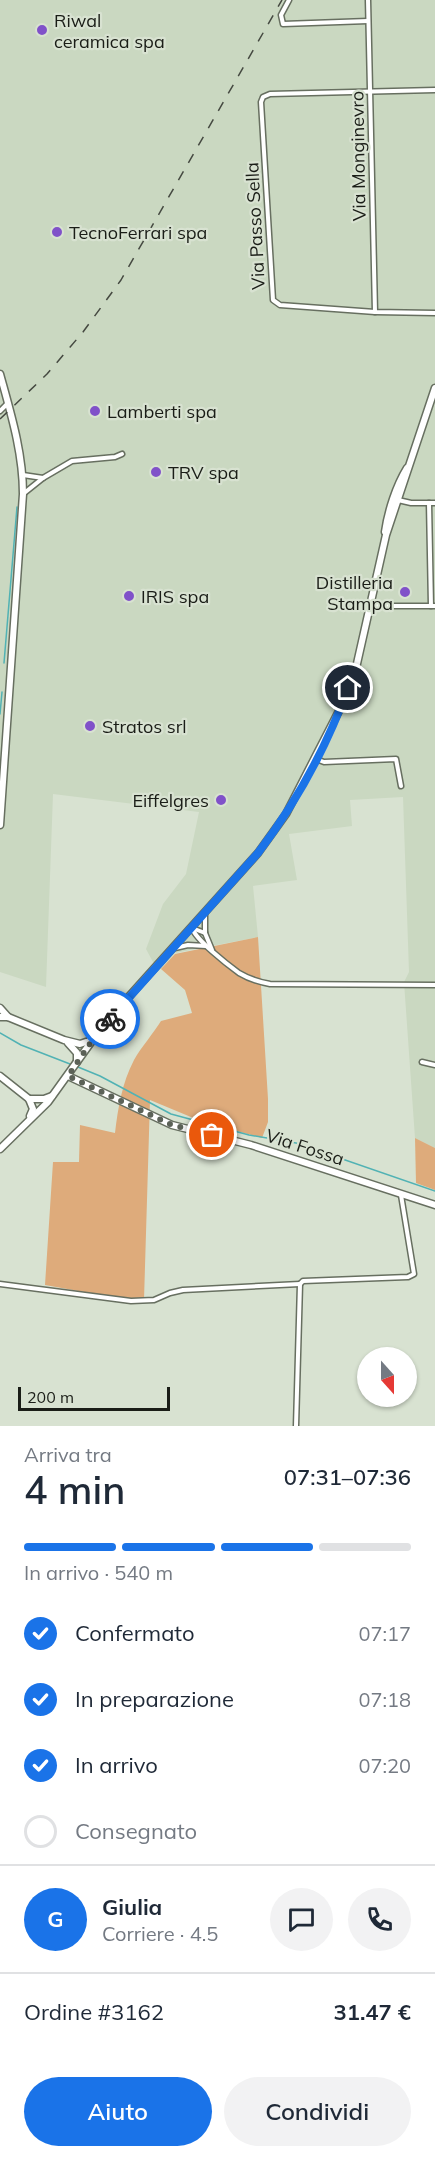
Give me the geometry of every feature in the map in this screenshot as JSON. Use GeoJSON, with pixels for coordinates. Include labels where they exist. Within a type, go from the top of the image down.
{"type":"FeatureCollection","features":[{"type":"Feature","properties":{"kind":"street"},"geometry":{"type":"LineString","coordinates":[[289,0],[280,15],[283,24],[368,21]]}},
{"type":"Feature","properties":{"kind":"street","name":"Via Monginevro"},"geometry":{"type":"LineString","coordinates":[[368,0],[375,312]]}},
{"type":"Feature","properties":{"kind":"street"},"geometry":{"type":"LineString","coordinates":[[370,92],[435,90]]}},
{"type":"Feature","properties":{"kind":"street","name":"Via Passo Sella"},"geometry":{"type":"LineString","coordinates":[[370,92],[270,94],[263,97],[273,300],[280,305],[375,312],[434,312]]}},
{"type":"Feature","properties":{"kind":"street"},"geometry":{"type":"LineString","coordinates":[[0,374],[23,475],[0,825]]}},
{"type":"Feature","properties":{"kind":"street"},"geometry":{"type":"LineString","coordinates":[[386,536],[435,388]]}},
{"type":"Feature","properties":{"kind":"street"},"geometry":{"type":"LineString","coordinates":[[0,411],[8,403]]}},
{"type":"Feature","properties":{"kind":"street"},"geometry":{"type":"LineString","coordinates":[[23,494],[43,478],[72,461],[115,458],[122,454]]}},
{"type":"Feature","properties":{"kind":"street"},"geometry":{"type":"LineString","coordinates":[[0,1149],[52,1096],[96,1035],[276,831],[316,759],[341,707],[356,668],[386,536],[389,513],[401,479],[409,465]]}},
{"type":"Feature","properties":{"kind":"street"},"geometry":{"type":"LineString","coordinates":[[23,475],[43,478]]}},
{"type":"Feature","properties":{"kind":"street"},"geometry":{"type":"LineString","coordinates":[[389,513],[398,500],[401,479]]}},
{"type":"Feature","properties":{"kind":"street"},"geometry":{"type":"LineString","coordinates":[[398,500],[435,503]]}},
{"type":"Feature","properties":{"kind":"street"},"geometry":{"type":"LineString","coordinates":[[370,606],[433,606],[429,503]]}},
{"type":"Feature","properties":{"kind":"street"},"geometry":{"type":"LineString","coordinates":[[316,759],[324,762],[396,759],[401,786]]}},
{"type":"Feature","properties":{"kind":"street"},"geometry":{"type":"LineString","coordinates":[[205,913],[205,933],[212,950]]}},
{"type":"Feature","properties":{"kind":"street"},"geometry":{"type":"LineString","coordinates":[[192,928],[205,933]]}},
{"type":"Feature","properties":{"kind":"street"},"geometry":{"type":"LineString","coordinates":[[192,928],[206,947]]}},
{"type":"Feature","properties":{"kind":"street"},"geometry":{"type":"LineString","coordinates":[[173,949],[188,945],[206,947],[239,972],[255,981],[270,984],[435,985]]}},
{"type":"Feature","properties":{"kind":"street"},"geometry":{"type":"LineString","coordinates":[[0,1008],[8,1017]]}},
{"type":"Feature","properties":{"kind":"street"},"geometry":{"type":"LineString","coordinates":[[0,1017],[8,1017],[64,1040],[82,1044],[96,1035]]}},
{"type":"Feature","properties":{"kind":"street"},"geometry":{"type":"LineString","coordinates":[[64,1040],[76,1050],[78,1060]]}},
{"type":"Feature","properties":{"kind":"street"},"geometry":{"type":"LineString","coordinates":[[422,1062],[435,1065]]}},
{"type":"Feature","properties":{"kind":"street"},"geometry":{"type":"LineString","coordinates":[[0,1076],[29,1099],[33,1109],[24,1125]]}},
{"type":"Feature","properties":{"kind":"street","name":"Via Fossa"},"geometry":{"type":"LineString","coordinates":[[68,1076],[172,1125],[251,1145],[435,1205]]}},
{"type":"Feature","properties":{"kind":"street"},"geometry":{"type":"LineString","coordinates":[[29,1099],[44,1099],[52,1096]]}},
{"type":"Feature","properties":{"kind":"street"},"geometry":{"type":"LineString","coordinates":[[0,1284],[131,1300],[154,1300],[183,1290],[300,1284],[303,1281],[408,1277],[414,1274],[401,1195]]}},
{"type":"Feature","properties":{"kind":"street"},"geometry":{"type":"LineString","coordinates":[[296,1426],[300,1284]]}},
{"type":"Feature","properties":{"kind":"shaded area"},"geometry":{"type":"Polygon","coordinates":[[[0,0],[435,0],[435,1148],[415,1138],[404,982],[409,972],[403,797],[350,800],[352,826],[289,834],[297,880],[253,886],[258,937],[175,953],[161,969],[153,962],[146,949],[163,904],[186,874],[199,812],[53,794],[46,987],[0,972],[0,0]]]}},
{"type":"Feature","properties":{"kind":"shaded area"},"geometry":{"type":"Polygon","coordinates":[[[258,937],[268,1099],[268,1122],[262,1138],[203,1122],[150,1100],[144,1300],[129,1300],[45,1285],[53,1162],[79,1162],[80,1125],[115,1133],[124,1087],[137,1055],[161,1021],[192,1013],[185,990],[161,969],[175,954],[258,937]]]}},
{"type":"Feature","properties":{"kind":"shaded area"},"geometry":{"type":"Polygon","coordinates":[[[415,1138],[435,1148],[435,1190],[416,1183],[415,1138]]]}},
{"type":"Feature","properties":{"kind":"waterway"},"geometry":{"type":"LineString","coordinates":[[4,663],[17,507]]}},
{"type":"Feature","properties":{"kind":"waterway"},"geometry":{"type":"LineString","coordinates":[[0,714],[2,692]]}},
{"type":"Feature","properties":{"kind":"waterway"},"geometry":{"type":"LineString","coordinates":[[0,1033],[21,1045],[70,1064]]}},
{"type":"Feature","properties":{"kind":"waterway"},"geometry":{"type":"LineString","coordinates":[[78,1067],[100,1076],[171,1114],[249,1135],[296,1143],[435,1191]]}},
{"type":"Feature","properties":{"kind":"railway"},"geometry":{"type":"LineString","coordinates":[[0,419],[47,374],[83,332],[121,280],[282,0]]}},
{"type":"Feature","properties":{"kind":"way so far"},"geometry":{"type":"LineString","coordinates":[[110,1019],[68,1076],[172,1125],[212,1135]]}},
{"type":"Feature","properties":{"kind":"place","name":"Riwal ceramica spa"},"geometry":{"type":"Point","coordinates":[42,30]}},
{"type":"Feature","properties":{"kind":"place","name":"TecnoFerrari spa"},"geometry":{"type":"Point","coordinates":[57,232]}},
{"type":"Feature","properties":{"kind":"place","name":"Lamberti spa"},"geometry":{"type":"Point","coordinates":[95,411]}},
{"type":"Feature","properties":{"kind":"place","name":"TRV spa"},"geometry":{"type":"Point","coordinates":[156,472]}},
{"type":"Feature","properties":{"kind":"place","name":"Distilleria Stampa"},"geometry":{"type":"Point","coordinates":[405,592]}},
{"type":"Feature","properties":{"kind":"place","name":"IRIS spa"},"geometry":{"type":"Point","coordinates":[129,596]}},
{"type":"Feature","properties":{"kind":"place","name":"Stratos srl"},"geometry":{"type":"Point","coordinates":[90,726]}},
{"type":"Feature","properties":{"kind":"place","name":"Eiffelgres"},"geometry":{"type":"Point","coordinates":[221,800]}},
{"type":"Feature","properties":{"kind":"route"},"geometry":{"type":"LineString","coordinates":[[110,1019],[276,831],[316,759],[348,688]]}}]}
